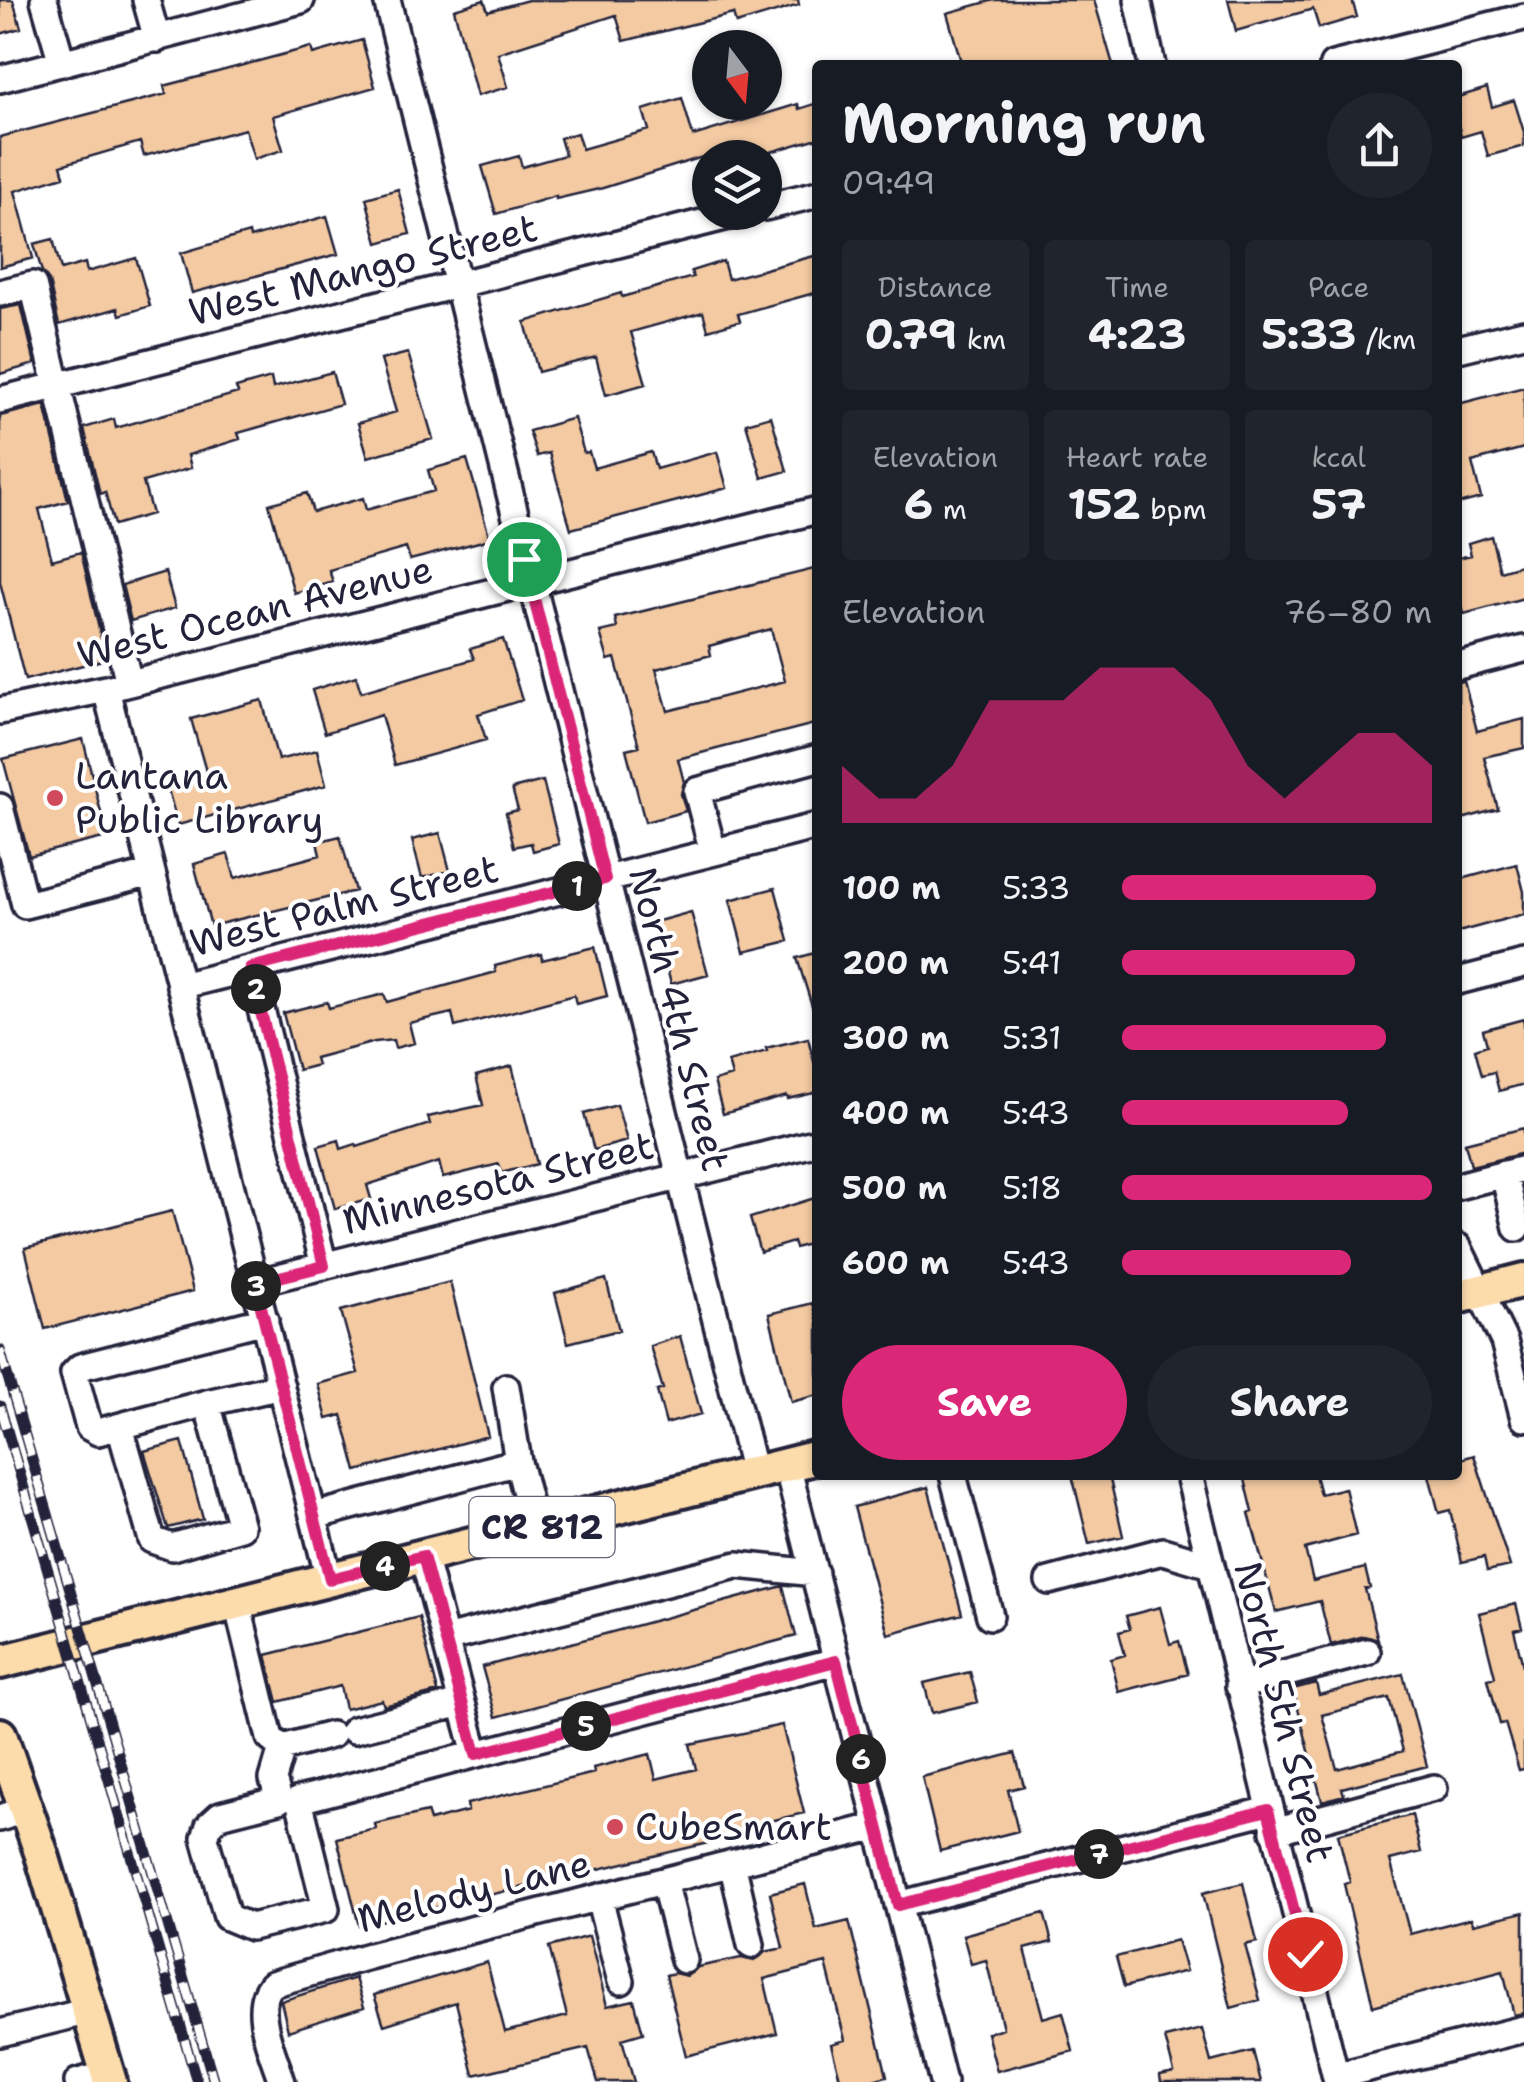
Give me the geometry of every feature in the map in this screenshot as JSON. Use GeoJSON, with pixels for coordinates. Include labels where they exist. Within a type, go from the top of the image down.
{"type":"FeatureCollection","features":[{"type":"Feature","properties":{"kind":"main road"},"geometry":{"type":"LineString","coordinates":[[1468,1294],[1524,1280]]}},
{"type":"Feature","properties":{"kind":"main road","name":"CR 812"},"geometry":{"type":"LineString","coordinates":[[0,1662],[802,1461]]}},
{"type":"Feature","properties":{"kind":"main road"},"geometry":{"type":"LineString","coordinates":[[2,1749],[13,1813],[90,2011],[99,2079]]}},
{"type":"Feature","properties":{"kind":"street"},"geometry":{"type":"LineString","coordinates":[[44,0],[62,63]]}},
{"type":"Feature","properties":{"kind":"street"},"geometry":{"type":"LineString","coordinates":[[146,0],[156,38]]}},
{"type":"Feature","properties":{"kind":"street","name":"North 4th Street"},"geometry":{"type":"LineString","coordinates":[[387,0],[754,1473]]}},
{"type":"Feature","properties":{"kind":"street"},"geometry":{"type":"LineString","coordinates":[[1138,0],[1151,60]]}},
{"type":"Feature","properties":{"kind":"street"},"geometry":{"type":"LineString","coordinates":[[0,79],[292,1]]}},
{"type":"Feature","properties":{"kind":"street"},"geometry":{"type":"LineString","coordinates":[[1353,60],[1524,18]]}},
{"type":"Feature","properties":{"kind":"street"},"geometry":{"type":"LineString","coordinates":[[782,204],[812,196]]}},
{"type":"Feature","properties":{"kind":"street","name":"West Mango Street"},"geometry":{"type":"LineString","coordinates":[[0,400],[692,225]]}},
{"type":"Feature","properties":{"kind":"street"},"geometry":{"type":"LineString","coordinates":[[0,293],[34,285],[58,385],[152,873],[330,1579]]}},
{"type":"Feature","properties":{"kind":"street"},"geometry":{"type":"LineString","coordinates":[[1462,348],[1524,333]]}},
{"type":"Feature","properties":{"kind":"street","name":"West Ocean Avenue"},"geometry":{"type":"LineString","coordinates":[[1,707],[118,686],[812,512]]}},
{"type":"Feature","properties":{"kind":"street"},"geometry":{"type":"LineString","coordinates":[[1462,665],[1524,649]]}},
{"type":"Feature","properties":{"kind":"street"},"geometry":{"type":"LineString","coordinates":[[713,852],[696,790],[812,760]]}},
{"type":"Feature","properties":{"kind":"street"},"geometry":{"type":"LineString","coordinates":[[0,807],[25,905],[152,873]]}},
{"type":"Feature","properties":{"kind":"street","name":"West Palm Street"},"geometry":{"type":"LineString","coordinates":[[180,986],[812,827]]}},
{"type":"Feature","properties":{"kind":"street"},"geometry":{"type":"LineString","coordinates":[[1462,980],[1524,964]]}},
{"type":"Feature","properties":{"kind":"street"},"geometry":{"type":"LineString","coordinates":[[250,968],[324,1266]]}},
{"type":"Feature","properties":{"kind":"street","name":"Minnesota Street"},"geometry":{"type":"LineString","coordinates":[[255,1283],[812,1143]]}},
{"type":"Feature","properties":{"kind":"street"},"geometry":{"type":"LineString","coordinates":[[1462,1185],[1514,1171],[1516,1228]]}},
{"type":"Feature","properties":{"kind":"street"},"geometry":{"type":"LineString","coordinates":[[1462,1266],[1468,1294],[1504,1342],[1524,1418]]}},
{"type":"Feature","properties":{"kind":"street"},"geometry":{"type":"LineString","coordinates":[[265,1320],[80,1367],[74,1374],[89,1427],[98,1432],[281,1386]]}},
{"type":"Feature","properties":{"kind":"street"},"geometry":{"type":"LineString","coordinates":[[506,1387],[518,1462],[535,1528]]}},
{"type":"Feature","properties":{"kind":"street"},"geometry":{"type":"LineString","coordinates":[[120,1426],[152,1540],[172,1547],[241,1527],[207,1404]]}},
{"type":"Feature","properties":{"kind":"street"},"geometry":{"type":"LineString","coordinates":[[802,1461],[815,1574],[943,2082]]}},
{"type":"Feature","properties":{"kind":"street"},"geometry":{"type":"LineString","coordinates":[[314,1516],[518,1462]]}},
{"type":"Feature","properties":{"kind":"street"},"geometry":{"type":"LineString","coordinates":[[953,1480],[990,1616]]}},
{"type":"Feature","properties":{"kind":"street","name":"North 5th Street"},"geometry":{"type":"LineString","coordinates":[[1190,1480],[1336,2079]]}},
{"type":"Feature","properties":{"kind":"street"},"geometry":{"type":"LineString","coordinates":[[1049,1581],[1163,1551],[1210,1566]]}},
{"type":"Feature","properties":{"kind":"street"},"geometry":{"type":"LineString","coordinates":[[423,1556],[476,1754]]}},
{"type":"Feature","properties":{"kind":"street"},"geometry":{"type":"LineString","coordinates":[[445,1639],[737,1564],[815,1574]]}},
{"type":"Feature","properties":{"kind":"street"},"geometry":{"type":"LineString","coordinates":[[237,1602],[270,1738],[282,1748]]}},
{"type":"Feature","properties":{"kind":"street"},"geometry":{"type":"LineString","coordinates":[[1239,1686],[1368,1652]]}},
{"type":"Feature","properties":{"kind":"street"},"geometry":{"type":"LineString","coordinates":[[282,1748],[273,1779],[289,1800],[326,1909],[252,1927],[227,1916],[206,1838],[210,1825],[220,1816],[289,1800],[476,1754],[836,1661]]}},
{"type":"Feature","properties":{"kind":"street"},"geometry":{"type":"LineString","coordinates":[[282,1748],[462,1703]]}},
{"type":"Feature","properties":{"kind":"street"},"geometry":{"type":"LineString","coordinates":[[898,1905],[1271,1820],[1434,1788]]}},
{"type":"Feature","properties":{"kind":"street","name":"Melody Lane"},"geometry":{"type":"LineString","coordinates":[[282,2082],[262,2008],[272,1984],[878,1826]]}},
{"type":"Feature","properties":{"kind":"street"},"geometry":{"type":"LineString","coordinates":[[732,1864],[751,1944]]}},
{"type":"Feature","properties":{"kind":"street"},"geometry":{"type":"LineString","coordinates":[[664,1881],[684,1960]]}},
{"type":"Feature","properties":{"kind":"street"},"geometry":{"type":"LineString","coordinates":[[599,1898],[622,1981]]}},
{"type":"Feature","properties":{"kind":"street"},"geometry":{"type":"LineString","coordinates":[[0,2033],[90,2011]]}},
{"type":"Feature","properties":{"kind":"street"},"geometry":{"type":"LineString","coordinates":[[1336,2079],[1524,2029]]}},
{"type":"Feature","properties":{"kind":"building"},"geometry":{"type":"Polygon","coordinates":[[[0,0],[13,0],[21,28],[0,34],[0,0]]]}},
{"type":"Feature","properties":{"kind":"building"},"geometry":{"type":"Polygon","coordinates":[[[484,0],[488,11],[528,0],[798,0],[799,5],[736,24],[733,14],[624,41],[616,15],[498,53],[508,87],[477,96],[454,9],[484,0]]]}},
{"type":"Feature","properties":{"kind":"building"},"geometry":{"type":"Polygon","coordinates":[[[994,0],[1094,0],[1112,60],[961,60],[947,13],[994,0]]]}},
{"type":"Feature","properties":{"kind":"building"},"geometry":{"type":"Polygon","coordinates":[[[1228,0],[1352,0],[1357,17],[1319,28],[1313,9],[1236,31],[1228,0]]]}},
{"type":"Feature","properties":{"kind":"building"},"geometry":{"type":"Polygon","coordinates":[[[362,40],[375,87],[273,116],[283,150],[254,159],[245,129],[144,156],[140,142],[61,165],[64,176],[15,191],[33,258],[0,267],[0,137],[166,94],[164,86],[311,47],[313,54],[362,40]]]}},
{"type":"Feature","properties":{"kind":"building"},"geometry":{"type":"Polygon","coordinates":[[[1487,88],[1492,107],[1514,100],[1524,146],[1488,156],[1481,131],[1462,137],[1462,96],[1487,88]]]}},
{"type":"Feature","properties":{"kind":"building"},"geometry":{"type":"Polygon","coordinates":[[[682,98],[693,136],[746,120],[782,120],[782,109],[812,105],[812,140],[782,149],[782,140],[692,140],[692,160],[603,188],[556,196],[496,214],[482,166],[519,156],[522,167],[565,155],[560,138],[577,133],[582,149],[649,130],[643,110],[682,98]]]}},
{"type":"Feature","properties":{"kind":"building"},"geometry":{"type":"Polygon","coordinates":[[[398,189],[410,234],[378,243],[366,198],[398,189]]]}},
{"type":"Feature","properties":{"kind":"building"},"geometry":{"type":"Polygon","coordinates":[[[327,216],[338,254],[192,293],[181,253],[327,216]]]}},
{"type":"Feature","properties":{"kind":"building"},"geometry":{"type":"Polygon","coordinates":[[[53,239],[61,270],[85,263],[87,272],[136,258],[150,306],[120,315],[118,308],[59,325],[49,281],[42,272],[34,244],[53,239]]]}},
{"type":"Feature","properties":{"kind":"building"},"geometry":{"type":"Polygon","coordinates":[[[812,257],[812,294],[738,314],[740,321],[708,330],[703,312],[631,332],[646,384],[606,395],[596,357],[538,372],[525,322],[621,293],[622,297],[693,277],[691,271],[723,261],[728,279],[812,257]]]}},
{"type":"Feature","properties":{"kind":"building"},"geometry":{"type":"Polygon","coordinates":[[[21,305],[35,364],[0,374],[0,309],[21,305]]]}},
{"type":"Feature","properties":{"kind":"building"},"geometry":{"type":"Polygon","coordinates":[[[408,353],[433,439],[368,457],[358,423],[396,412],[381,360],[408,353]]]}},
{"type":"Feature","properties":{"kind":"building"},"geometry":{"type":"Polygon","coordinates":[[[332,372],[341,404],[238,433],[240,439],[188,455],[191,468],[143,482],[152,514],[114,525],[105,492],[100,494],[84,428],[114,419],[116,428],[238,393],[236,388],[271,378],[273,388],[332,372]]]}},
{"type":"Feature","properties":{"kind":"building"},"geometry":{"type":"Polygon","coordinates":[[[1524,387],[1524,448],[1472,462],[1481,498],[1462,503],[1462,403],[1524,387]]]}},
{"type":"Feature","properties":{"kind":"building"},"geometry":{"type":"Polygon","coordinates":[[[45,405],[68,501],[39,509],[52,560],[81,552],[106,659],[25,680],[0,582],[0,416],[45,405]]]}},
{"type":"Feature","properties":{"kind":"building"},"geometry":{"type":"Polygon","coordinates":[[[771,416],[787,471],[762,478],[746,423],[771,416]]]}},
{"type":"Feature","properties":{"kind":"building"},"geometry":{"type":"Polygon","coordinates":[[[574,418],[584,453],[589,452],[594,468],[651,452],[656,469],[717,452],[727,488],[571,529],[549,453],[537,456],[529,431],[574,418]]]}},
{"type":"Feature","properties":{"kind":"building"},"geometry":{"type":"Polygon","coordinates":[[[467,459],[490,539],[410,560],[406,548],[329,570],[333,582],[294,593],[269,504],[307,493],[313,512],[363,498],[366,510],[434,491],[428,470],[467,459]]]}},
{"type":"Feature","properties":{"kind":"building"},"geometry":{"type":"Polygon","coordinates":[[[1491,536],[1500,571],[1524,564],[1524,598],[1464,614],[1462,557],[1471,555],[1468,543],[1491,536]]]}},
{"type":"Feature","properties":{"kind":"building"},"geometry":{"type":"Polygon","coordinates":[[[812,569],[812,725],[678,759],[686,811],[645,822],[626,749],[639,746],[615,658],[608,660],[600,632],[617,628],[615,618],[812,569]],[[771,629],[709,646],[711,655],[656,669],[668,711],[785,681],[771,629]]]}},
{"type":"Feature","properties":{"kind":"building"},"geometry":{"type":"Polygon","coordinates":[[[165,572],[175,608],[131,621],[122,585],[165,572]]]}},
{"type":"Feature","properties":{"kind":"building"},"geometry":{"type":"Polygon","coordinates":[[[503,639],[522,700],[478,714],[486,740],[395,765],[381,715],[325,733],[312,690],[356,676],[361,692],[474,659],[470,649],[503,639]]]}},
{"type":"Feature","properties":{"kind":"building"},"geometry":{"type":"Polygon","coordinates":[[[1462,681],[1477,731],[1524,719],[1524,748],[1484,757],[1498,809],[1462,819],[1462,681]]]}},
{"type":"Feature","properties":{"kind":"building"},"geometry":{"type":"Polygon","coordinates":[[[262,700],[278,760],[317,750],[326,785],[178,825],[167,786],[207,775],[191,719],[262,700]]]}},
{"type":"Feature","properties":{"kind":"building","name":"Lantana Public Library"},"geometry":{"type":"Polygon","coordinates":[[[83,739],[107,837],[29,856],[3,759],[83,739]]]}},
{"type":"Feature","properties":{"kind":"building"},"geometry":{"type":"Polygon","coordinates":[[[543,781],[559,844],[533,851],[531,843],[514,847],[506,813],[518,810],[512,789],[543,781]]]}},
{"type":"Feature","properties":{"kind":"building"},"geometry":{"type":"Polygon","coordinates":[[[440,833],[450,871],[422,878],[412,840],[440,833]]]}},
{"type":"Feature","properties":{"kind":"building"},"geometry":{"type":"Polygon","coordinates":[[[340,836],[355,891],[211,926],[194,864],[228,854],[235,878],[320,855],[317,842],[340,836]]]}},
{"type":"Feature","properties":{"kind":"building"},"geometry":{"type":"Polygon","coordinates":[[[1517,864],[1524,892],[1524,914],[1462,931],[1462,879],[1517,864]]]}},
{"type":"Feature","properties":{"kind":"building"},"geometry":{"type":"Polygon","coordinates":[[[775,888],[789,941],[744,952],[730,900],[775,888]]]}},
{"type":"Feature","properties":{"kind":"building"},"geometry":{"type":"Polygon","coordinates":[[[691,912],[708,974],[671,984],[655,922],[691,912]]]}},
{"type":"Feature","properties":{"kind":"building"},"geometry":{"type":"Polygon","coordinates":[[[595,947],[607,996],[576,1004],[574,995],[455,1027],[452,1013],[409,1023],[414,1043],[395,1048],[393,1040],[375,1042],[315,1058],[317,1065],[298,1070],[283,1013],[327,1002],[329,1008],[384,994],[387,1002],[496,972],[495,966],[541,954],[542,960],[595,947]]]}},
{"type":"Feature","properties":{"kind":"building"},"geometry":{"type":"Polygon","coordinates":[[[812,954],[812,1006],[797,958],[812,954]]]}},
{"type":"Feature","properties":{"kind":"building"},"geometry":{"type":"Polygon","coordinates":[[[1524,1019],[1524,1084],[1499,1091],[1494,1072],[1482,1075],[1475,1049],[1487,1045],[1483,1030],[1524,1019]]]}},
{"type":"Feature","properties":{"kind":"building"},"geometry":{"type":"Polygon","coordinates":[[[808,1038],[812,1093],[788,1099],[787,1096],[723,1114],[714,1081],[732,1076],[728,1062],[767,1051],[766,1048],[808,1038]]]}},
{"type":"Feature","properties":{"kind":"building"},"geometry":{"type":"Polygon","coordinates":[[[512,1066],[537,1164],[501,1173],[499,1164],[443,1178],[439,1162],[367,1185],[371,1199],[335,1209],[318,1146],[339,1140],[341,1149],[356,1144],[357,1147],[430,1124],[428,1117],[483,1105],[476,1076],[512,1066]]]}},
{"type":"Feature","properties":{"kind":"building"},"geometry":{"type":"Polygon","coordinates":[[[617,1105],[627,1141],[594,1150],[584,1114],[617,1105]]]}},
{"type":"Feature","properties":{"kind":"building"},"geometry":{"type":"Polygon","coordinates":[[[1524,1128],[1524,1153],[1471,1166],[1465,1143],[1524,1128]]]}},
{"type":"Feature","properties":{"kind":"building"},"geometry":{"type":"Polygon","coordinates":[[[812,1199],[812,1243],[795,1248],[793,1242],[760,1252],[750,1218],[812,1199]]]}},
{"type":"Feature","properties":{"kind":"building"},"geometry":{"type":"Polygon","coordinates":[[[172,1211],[193,1291],[45,1329],[25,1248],[172,1211]]]}},
{"type":"Feature","properties":{"kind":"building"},"geometry":{"type":"Polygon","coordinates":[[[606,1279],[619,1330],[568,1343],[555,1293],[606,1279]]]}},
{"type":"Feature","properties":{"kind":"building"},"geometry":{"type":"Polygon","coordinates":[[[450,1282],[488,1436],[357,1471],[342,1415],[327,1419],[318,1384],[358,1373],[341,1311],[450,1282]]]}},
{"type":"Feature","properties":{"kind":"building"},"geometry":{"type":"Polygon","coordinates":[[[812,1303],[812,1397],[791,1402],[769,1314],[812,1303]]]}},
{"type":"Feature","properties":{"kind":"building"},"geometry":{"type":"Polygon","coordinates":[[[680,1336],[701,1414],[666,1424],[657,1391],[663,1389],[650,1346],[680,1336]]]}},
{"type":"Feature","properties":{"kind":"building"},"geometry":{"type":"Polygon","coordinates":[[[182,1441],[203,1519],[168,1528],[144,1451],[182,1441]]]}},
{"type":"Feature","properties":{"kind":"building"},"geometry":{"type":"Polygon","coordinates":[[[1474,1455],[1510,1566],[1487,1571],[1484,1557],[1462,1562],[1450,1510],[1439,1513],[1430,1480],[1462,1480],[1462,1459],[1474,1455]]]}},
{"type":"Feature","properties":{"kind":"building"},"geometry":{"type":"Polygon","coordinates":[[[1073,1480],[1110,1480],[1123,1536],[1089,1544],[1073,1480]]]}},
{"type":"Feature","properties":{"kind":"building"},"geometry":{"type":"Polygon","coordinates":[[[1245,1480],[1316,1480],[1320,1494],[1345,1488],[1356,1535],[1305,1549],[1313,1581],[1365,1568],[1370,1588],[1365,1589],[1378,1640],[1364,1636],[1331,1645],[1320,1601],[1276,1612],[1249,1513],[1253,1512],[1245,1480]]]}},
{"type":"Feature","properties":{"kind":"building"},"geometry":{"type":"Polygon","coordinates":[[[928,1487],[962,1614],[888,1634],[854,1507],[928,1487]]]}},
{"type":"Feature","properties":{"kind":"building"},"geometry":{"type":"Polygon","coordinates":[[[783,1586],[796,1636],[496,1717],[482,1667],[783,1586]]]}},
{"type":"Feature","properties":{"kind":"building"},"geometry":{"type":"Polygon","coordinates":[[[1516,1604],[1522,1628],[1514,1630],[1524,1670],[1524,1769],[1519,1770],[1505,1723],[1500,1724],[1488,1679],[1495,1677],[1479,1613],[1516,1604]]]}},
{"type":"Feature","properties":{"kind":"building"},"geometry":{"type":"Polygon","coordinates":[[[1160,1607],[1170,1644],[1179,1641],[1188,1674],[1119,1692],[1111,1659],[1125,1655],[1119,1632],[1130,1629],[1126,1616],[1160,1607]]]}},
{"type":"Feature","properties":{"kind":"building"},"geometry":{"type":"Polygon","coordinates":[[[419,1617],[438,1692],[384,1706],[382,1700],[345,1709],[340,1686],[278,1702],[266,1655],[419,1617]]]}},
{"type":"Feature","properties":{"kind":"building"},"geometry":{"type":"Polygon","coordinates":[[[970,1672],[978,1702],[932,1713],[924,1683],[970,1672]]]}},
{"type":"Feature","properties":{"kind":"building"},"geometry":{"type":"Polygon","coordinates":[[[1403,1674],[1427,1766],[1342,1788],[1344,1795],[1322,1801],[1293,1689],[1316,1683],[1319,1695],[1403,1674]],[[1389,1698],[1322,1715],[1337,1769],[1403,1751],[1389,1698]]]}},
{"type":"Feature","properties":{"kind":"building","name":"CubeSmart"},"geometry":{"type":"Polygon","coordinates":[[[782,1725],[804,1813],[766,1822],[767,1829],[359,1926],[337,1838],[427,1812],[430,1821],[468,1811],[467,1804],[594,1773],[593,1768],[650,1754],[656,1779],[696,1769],[690,1744],[782,1725]]]}},
{"type":"Feature","properties":{"kind":"building"},"geometry":{"type":"Polygon","coordinates":[[[1015,1753],[1024,1786],[1008,1790],[1018,1831],[940,1851],[922,1777],[1015,1753]]]}},
{"type":"Feature","properties":{"kind":"building"},"geometry":{"type":"Polygon","coordinates":[[[1412,1815],[1421,1852],[1390,1860],[1410,1934],[1471,1918],[1473,1924],[1524,1912],[1524,2013],[1514,2015],[1503,1971],[1373,2006],[1344,1884],[1350,1882],[1338,1834],[1412,1815]]]}},
{"type":"Feature","properties":{"kind":"building"},"geometry":{"type":"Polygon","coordinates":[[[1243,1883],[1257,1942],[1245,1945],[1260,2000],[1231,2008],[1203,1893],[1243,1883]]]}},
{"type":"Feature","properties":{"kind":"building"},"geometry":{"type":"Polygon","coordinates":[[[805,1884],[816,1929],[849,1921],[887,2076],[866,2082],[841,2082],[831,2044],[845,2040],[826,1963],[764,1979],[777,2033],[686,2056],[666,1975],[687,1976],[698,1967],[741,1958],[754,1961],[765,1952],[783,1948],[770,1893],[805,1884]]]}},
{"type":"Feature","properties":{"kind":"building"},"geometry":{"type":"Polygon","coordinates":[[[1044,1913],[1052,1942],[1025,1949],[1043,2018],[1063,2012],[1073,2051],[997,2071],[987,2033],[1003,2028],[986,1960],[971,1964],[963,1935],[1044,1913]]]}},
{"type":"Feature","properties":{"kind":"building"},"geometry":{"type":"Polygon","coordinates":[[[589,1936],[607,2006],[634,2000],[643,2033],[622,2039],[634,2082],[598,2082],[588,2048],[474,2075],[456,2002],[384,2025],[374,1995],[487,1962],[505,2032],[567,2016],[549,1947],[589,1936]]]}},
{"type":"Feature","properties":{"kind":"building"},"geometry":{"type":"Polygon","coordinates":[[[1177,1940],[1186,1971],[1124,1987],[1116,1957],[1177,1940]]]}},
{"type":"Feature","properties":{"kind":"building"},"geometry":{"type":"Polygon","coordinates":[[[355,1978],[364,2007],[288,2031],[281,2001],[355,1978]]]}},
{"type":"Feature","properties":{"kind":"building"},"geometry":{"type":"Polygon","coordinates":[[[1202,2029],[1211,2062],[1253,2051],[1261,2082],[1161,2082],[1160,2075],[1174,2072],[1165,2038],[1202,2029]]]}},
{"type":"Feature","properties":{"kind":"railway"},"geometry":{"type":"LineString","coordinates":[[0,1350],[214,2082]]}},
{"type":"Feature","properties":{"kind":"railway"},"geometry":{"type":"LineString","coordinates":[[0,1406],[197,2082]]}},
{"type":"Feature","properties":{"kind":"place","name":"Lantana Public Library"},"geometry":{"type":"Point","coordinates":[55,798]}},
{"type":"Feature","properties":{"kind":"place","name":"CubeSmart"},"geometry":{"type":"Point","coordinates":[615,1827]}},
{"type":"Feature","properties":{"kind":"route"},"geometry":{"type":"LineString","coordinates":[[524,559],[605,879],[250,968],[324,1266],[255,1283],[330,1579],[423,1556],[476,1754],[836,1661],[898,1905],[1268,1810],[1305,1954]]}}]}
